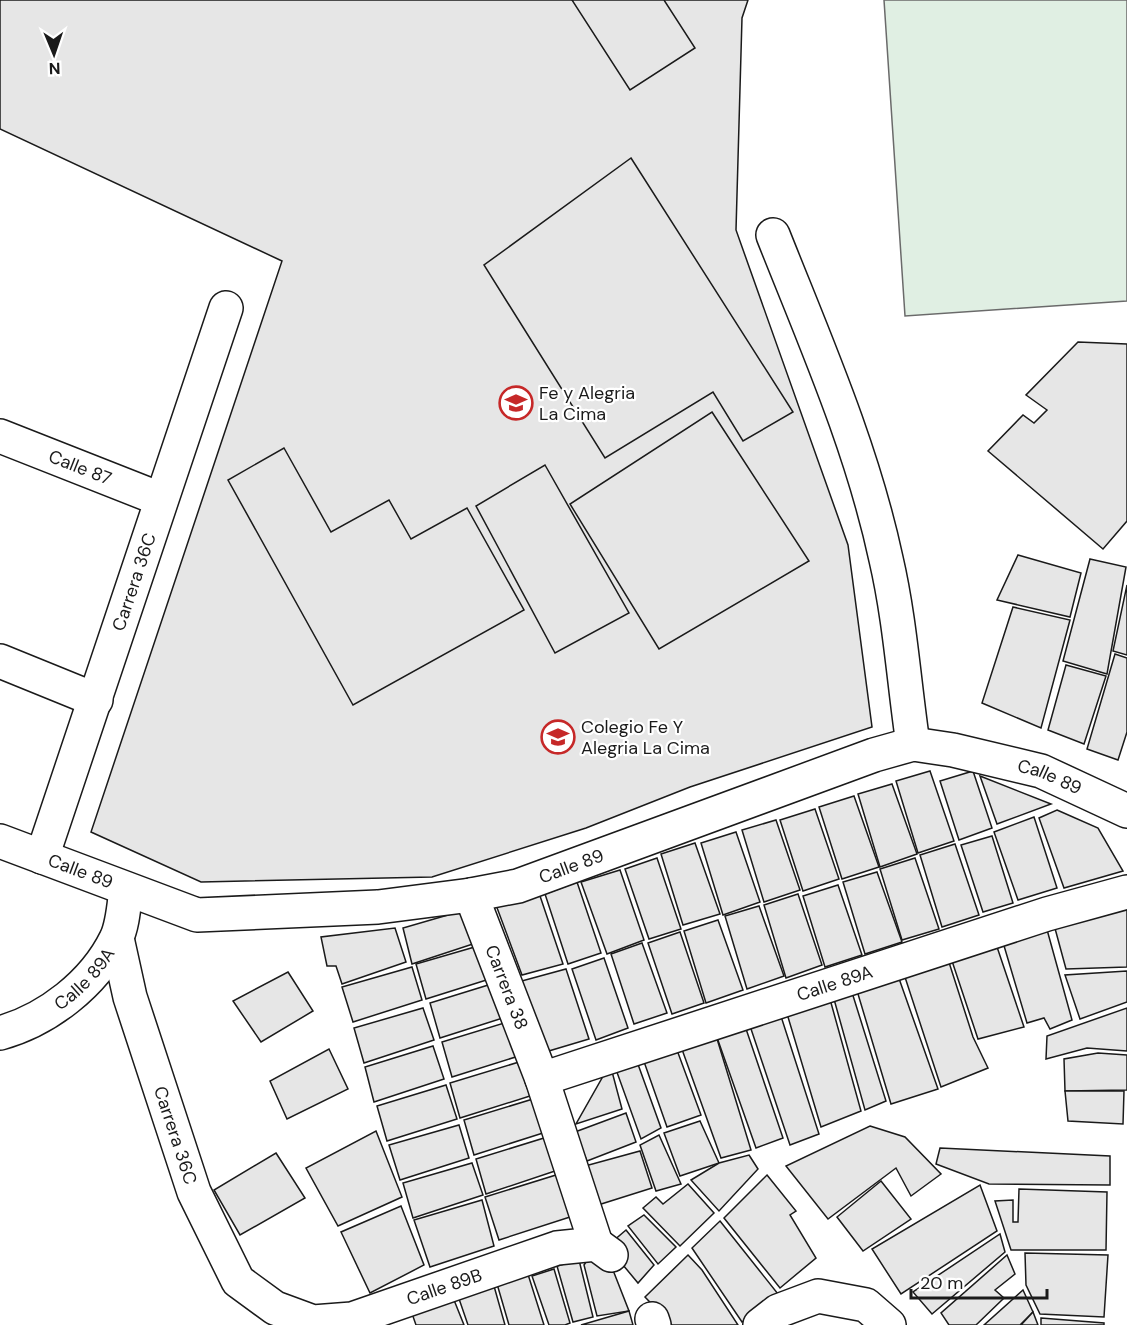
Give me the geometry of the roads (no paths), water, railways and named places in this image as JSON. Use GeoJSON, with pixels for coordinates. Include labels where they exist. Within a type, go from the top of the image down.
{"type":"FeatureCollection","features":[{"type":"Feature","properties":{"kind":"street"},"geometry":{"type":"LineString","coordinates":[[773,236],[848,424],[887,560],[913,744]]}},
{"type":"Feature","properties":{"kind":"street","name":"Carrera 36C"},"geometry":{"type":"LineString","coordinates":[[42,857],[96,700],[160,499],[226,308]]}},
{"type":"Feature","properties":{"kind":"street","name":"Calle 87"},"geometry":{"type":"LineString","coordinates":[[0,436],[160,499]]}},
{"type":"Feature","properties":{"kind":"street"},"geometry":{"type":"LineString","coordinates":[[0,661],[96,700]]}},
{"type":"Feature","properties":{"kind":"street","name":"Calle 89"},"geometry":{"type":"LineString","coordinates":[[0,841],[198,915],[378,907],[471,895],[518,886],[863,759],[913,744],[953,750],[1041,771],[1127,811]]}},
{"type":"Feature","properties":{"kind":"street","name":"Calle 89A"},"geometry":{"type":"LineString","coordinates":[[0,1033],[19,1028],[81,989],[117,938],[126,889]]}},
{"type":"Feature","properties":{"kind":"street","name":"Calle 89A"},"geometry":{"type":"LineString","coordinates":[[542,1079],[1047,914],[1127,892]]}},
{"type":"Feature","properties":{"kind":"street","name":"Carrera 38"},"geometry":{"type":"LineString","coordinates":[[471,895],[604,1249]]}},
{"type":"Feature","properties":{"kind":"street","name":"Carrera 36C"},"geometry":{"type":"LineString","coordinates":[[117,938],[130,997],[194,1192],[238,1281],[275,1308]]}},
{"type":"Feature","properties":{"kind":"street","name":"Calle 89B"},"geometry":{"type":"LineString","coordinates":[[275,1308],[313,1322],[352,1319],[557,1248],[604,1249]]}},
{"type":"Feature","properties":{"kind":"street"},"geometry":{"type":"LineString","coordinates":[[760,1325],[778,1311],[818,1296],[866,1305],[889,1325]]}},
{"type":"Feature","properties":{"kind":"place","name":"Fe y Alegria La Cima"},"geometry":{"type":"Point","coordinates":[516,403]}},
{"type":"Feature","properties":{"kind":"place","name":"Colegio Fe Y Alegria La Cima"},"geometry":{"type":"Point","coordinates":[558,737]}}]}
